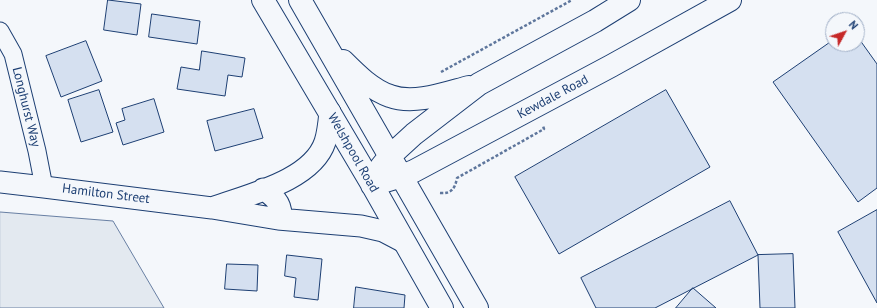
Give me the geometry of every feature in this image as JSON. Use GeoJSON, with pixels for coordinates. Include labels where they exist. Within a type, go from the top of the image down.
{"type":"FeatureCollection","features":[{"type":"Feature","properties":{"kind":"main road","name":"Welshpool Road"},"geometry":{"type":"LineString","coordinates":[[263,0],[330,112],[442,308]]}},
{"type":"Feature","properties":{"kind":"main road"},"geometry":{"type":"LineString","coordinates":[[300,0],[477,308]]}},
{"type":"Feature","properties":{"kind":"main road"},"geometry":{"type":"LineString","coordinates":[[371,183],[390,156],[414,134],[479,84],[595,21],[629,0]]}},
{"type":"Feature","properties":{"kind":"main road","name":"Kewdale Road"},"geometry":{"type":"LineString","coordinates":[[371,183],[402,176],[611,66],[730,0]]}},
{"type":"Feature","properties":{"kind":"main road"},"geometry":{"type":"LineString","coordinates":[[326,43],[364,81],[392,97],[423,98],[479,84]]}},
{"type":"Feature","properties":{"kind":"street","name":"Longhurst Way"},"geometry":{"type":"LineString","coordinates":[[0,31],[13,54],[38,151],[44,187]]}},
{"type":"Feature","properties":{"kind":"street","name":"Hamilton Street"},"geometry":{"type":"LineString","coordinates":[[212,208],[286,181],[301,172],[319,154],[325,143],[328,133],[330,112]]}},
{"type":"Feature","properties":{"kind":"street","name":"Hamilton Street"},"geometry":{"type":"LineString","coordinates":[[0,182],[212,208],[278,220],[361,226],[383,230],[404,242]]}},
{"type":"Feature","properties":{"kind":"street"},"geometry":{"type":"LineString","coordinates":[[263,190],[276,200],[281,209],[281,215],[278,220]]}},
{"type":"Feature","properties":{"kind":"path"},"geometry":{"type":"LineString","coordinates":[[437,75],[572,0]]}},
{"type":"Feature","properties":{"kind":"path"},"geometry":{"type":"LineString","coordinates":[[440,193],[447,193],[453,190],[457,178],[544,129],[534,107]]}},
{"type":"Feature","properties":{"kind":"shaded area"},"geometry":{"type":"Polygon","coordinates":[[[0,212],[113,221],[164,308],[0,308],[0,212]]]}},
{"type":"Feature","properties":{"kind":"building"},"geometry":{"type":"Polygon","coordinates":[[[108,0],[141,4],[137,35],[104,30],[108,0]]]}},
{"type":"Feature","properties":{"kind":"building"},"geometry":{"type":"Polygon","coordinates":[[[152,14],[200,21],[197,44],[149,37],[152,14]]]}},
{"type":"Feature","properties":{"kind":"building"},"geometry":{"type":"Polygon","coordinates":[[[86,41],[102,81],[61,97],[46,56],[86,41]]]}},
{"type":"Feature","properties":{"kind":"building"},"geometry":{"type":"Polygon","coordinates":[[[825,46],[825,52],[865,52],[865,47],[877,64],[877,188],[858,202],[773,82],[825,46]]]}},
{"type":"Feature","properties":{"kind":"building"},"geometry":{"type":"Polygon","coordinates":[[[202,51],[245,58],[242,77],[228,75],[225,96],[177,89],[181,67],[199,70],[202,51]]]}},
{"type":"Feature","properties":{"kind":"building"},"geometry":{"type":"Polygon","coordinates":[[[99,90],[113,132],[81,142],[68,100],[99,90]]]}},
{"type":"Feature","properties":{"kind":"building"},"geometry":{"type":"Polygon","coordinates":[[[666,90],[710,167],[559,254],[515,177],[666,90]]]}},
{"type":"Feature","properties":{"kind":"building"},"geometry":{"type":"Polygon","coordinates":[[[154,99],[164,132],[123,145],[116,123],[125,120],[122,109],[154,99]]]}},
{"type":"Feature","properties":{"kind":"building"},"geometry":{"type":"Polygon","coordinates":[[[254,109],[263,138],[215,151],[207,121],[254,109]]]}},
{"type":"Feature","properties":{"kind":"building"},"geometry":{"type":"Polygon","coordinates":[[[730,201],[758,255],[655,308],[596,308],[581,278],[730,201]]]}},
{"type":"Feature","properties":{"kind":"building"},"geometry":{"type":"Polygon","coordinates":[[[877,210],[877,303],[838,232],[877,210]]]}},
{"type":"Feature","properties":{"kind":"building"},"geometry":{"type":"Polygon","coordinates":[[[793,254],[795,308],[760,308],[758,255],[793,254]]]}},
{"type":"Feature","properties":{"kind":"building"},"geometry":{"type":"Polygon","coordinates":[[[287,255],[322,259],[318,300],[294,297],[296,278],[285,276],[287,255]]]}},
{"type":"Feature","properties":{"kind":"building"},"geometry":{"type":"Polygon","coordinates":[[[227,264],[258,265],[257,291],[225,289],[227,264]]]}},
{"type":"Feature","properties":{"kind":"building"},"geometry":{"type":"Polygon","coordinates":[[[356,287],[405,295],[404,308],[354,308],[356,287]]]}},
{"type":"Feature","properties":{"kind":"building"},"geometry":{"type":"Polygon","coordinates":[[[693,288],[716,308],[676,308],[693,288]]]}}]}
